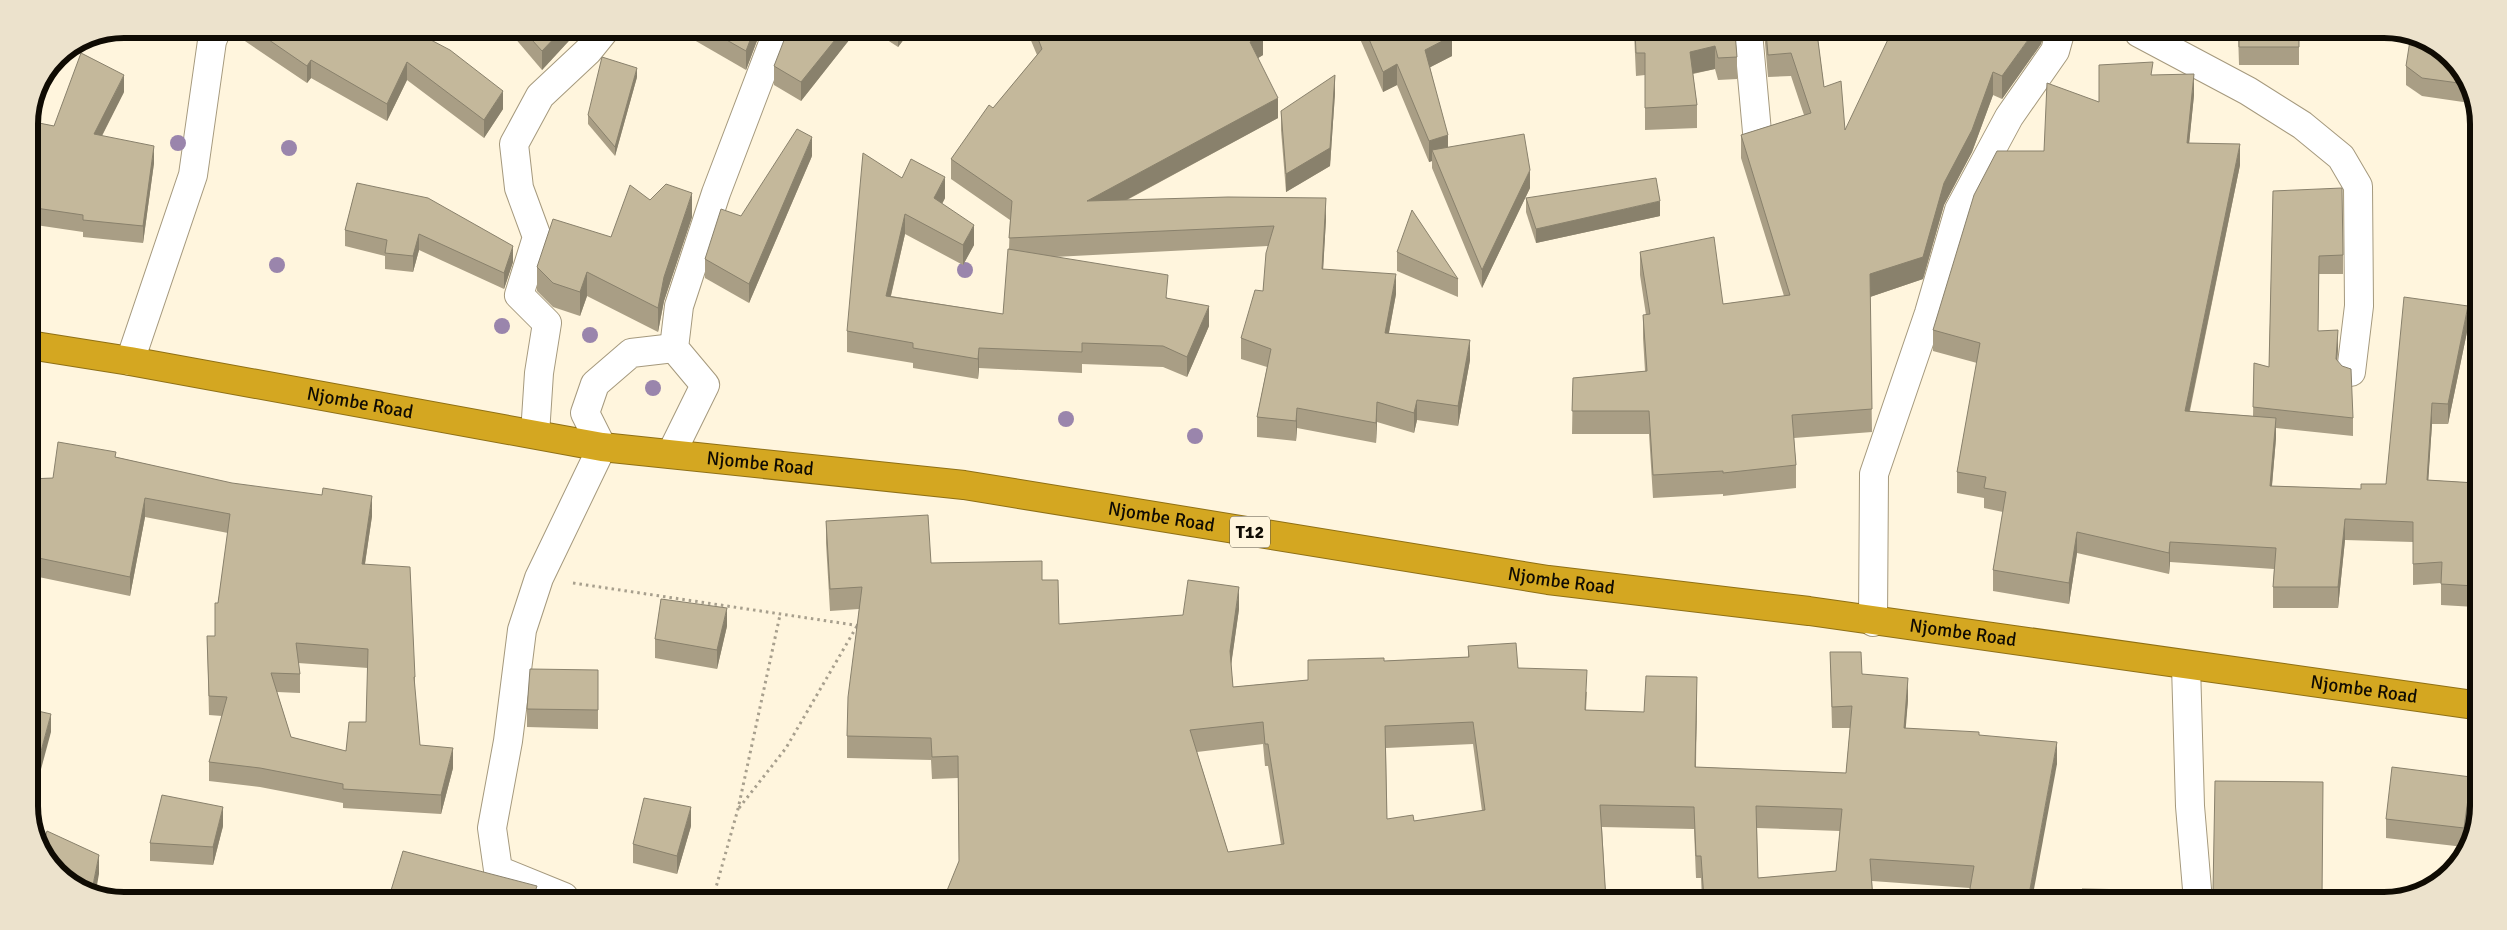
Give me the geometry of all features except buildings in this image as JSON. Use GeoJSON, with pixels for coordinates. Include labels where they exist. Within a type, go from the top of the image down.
{"type":"FeatureCollection","features":[{"type":"Feature","properties":{"kind":"highway","name":"Njombe Road"},"geometry":{"type":"LineString","coordinates":[[38,346],[130,361],[602,447],[964,485],[1548,580],[1800,610],[1873,622],[2470,704]]}},
{"type":"Feature","properties":{"kind":"street"},"geometry":{"type":"LineString","coordinates":[[130,361],[193,175],[214,38]]}},
{"type":"Feature","properties":{"kind":"street"},"geometry":{"type":"LineString","coordinates":[[535,434],[538,373],[547,323],[519,295],[537,237],[518,188],[514,144],[540,96],[588,51],[599,38]]}},
{"type":"Feature","properties":{"kind":"street"},"geometry":{"type":"LineString","coordinates":[[671,454],[704,385],[674,348],[679,306],[716,193],[775,38]]}},
{"type":"Feature","properties":{"kind":"street"},"geometry":{"type":"LineString","coordinates":[[1749,38],[1757,132]]}},
{"type":"Feature","properties":{"kind":"street"},"geometry":{"type":"LineString","coordinates":[[1873,622],[1874,474],[1929,313],[1959,210],[2009,117],[2055,51],[2059,38]]}},
{"type":"Feature","properties":{"kind":"street"},"geometry":{"type":"LineString","coordinates":[[2148,38],[2248,91],[2302,125],[2341,157],[2358,186],[2360,306],[2351,372]]}},
{"type":"Feature","properties":{"kind":"street"},"geometry":{"type":"LineString","coordinates":[[552,892],[498,870],[492,828],[508,742],[522,630],[539,578],[602,447],[584,413],[595,384],[631,353],[674,348]]}},
{"type":"Feature","properties":{"kind":"street"},"geometry":{"type":"LineString","coordinates":[[2186,665],[2190,806],[2197,892]]}},
{"type":"Feature","properties":{"kind":"path"},"geometry":{"type":"LineString","coordinates":[[539,578],[780,615],[866,626]]}},
{"type":"Feature","properties":{"kind":"path"},"geometry":{"type":"LineString","coordinates":[[715,892],[738,809],[780,615]]}},
{"type":"Feature","properties":{"kind":"path"},"geometry":{"type":"LineString","coordinates":[[738,809],[786,748],[857,626]]}}]}
